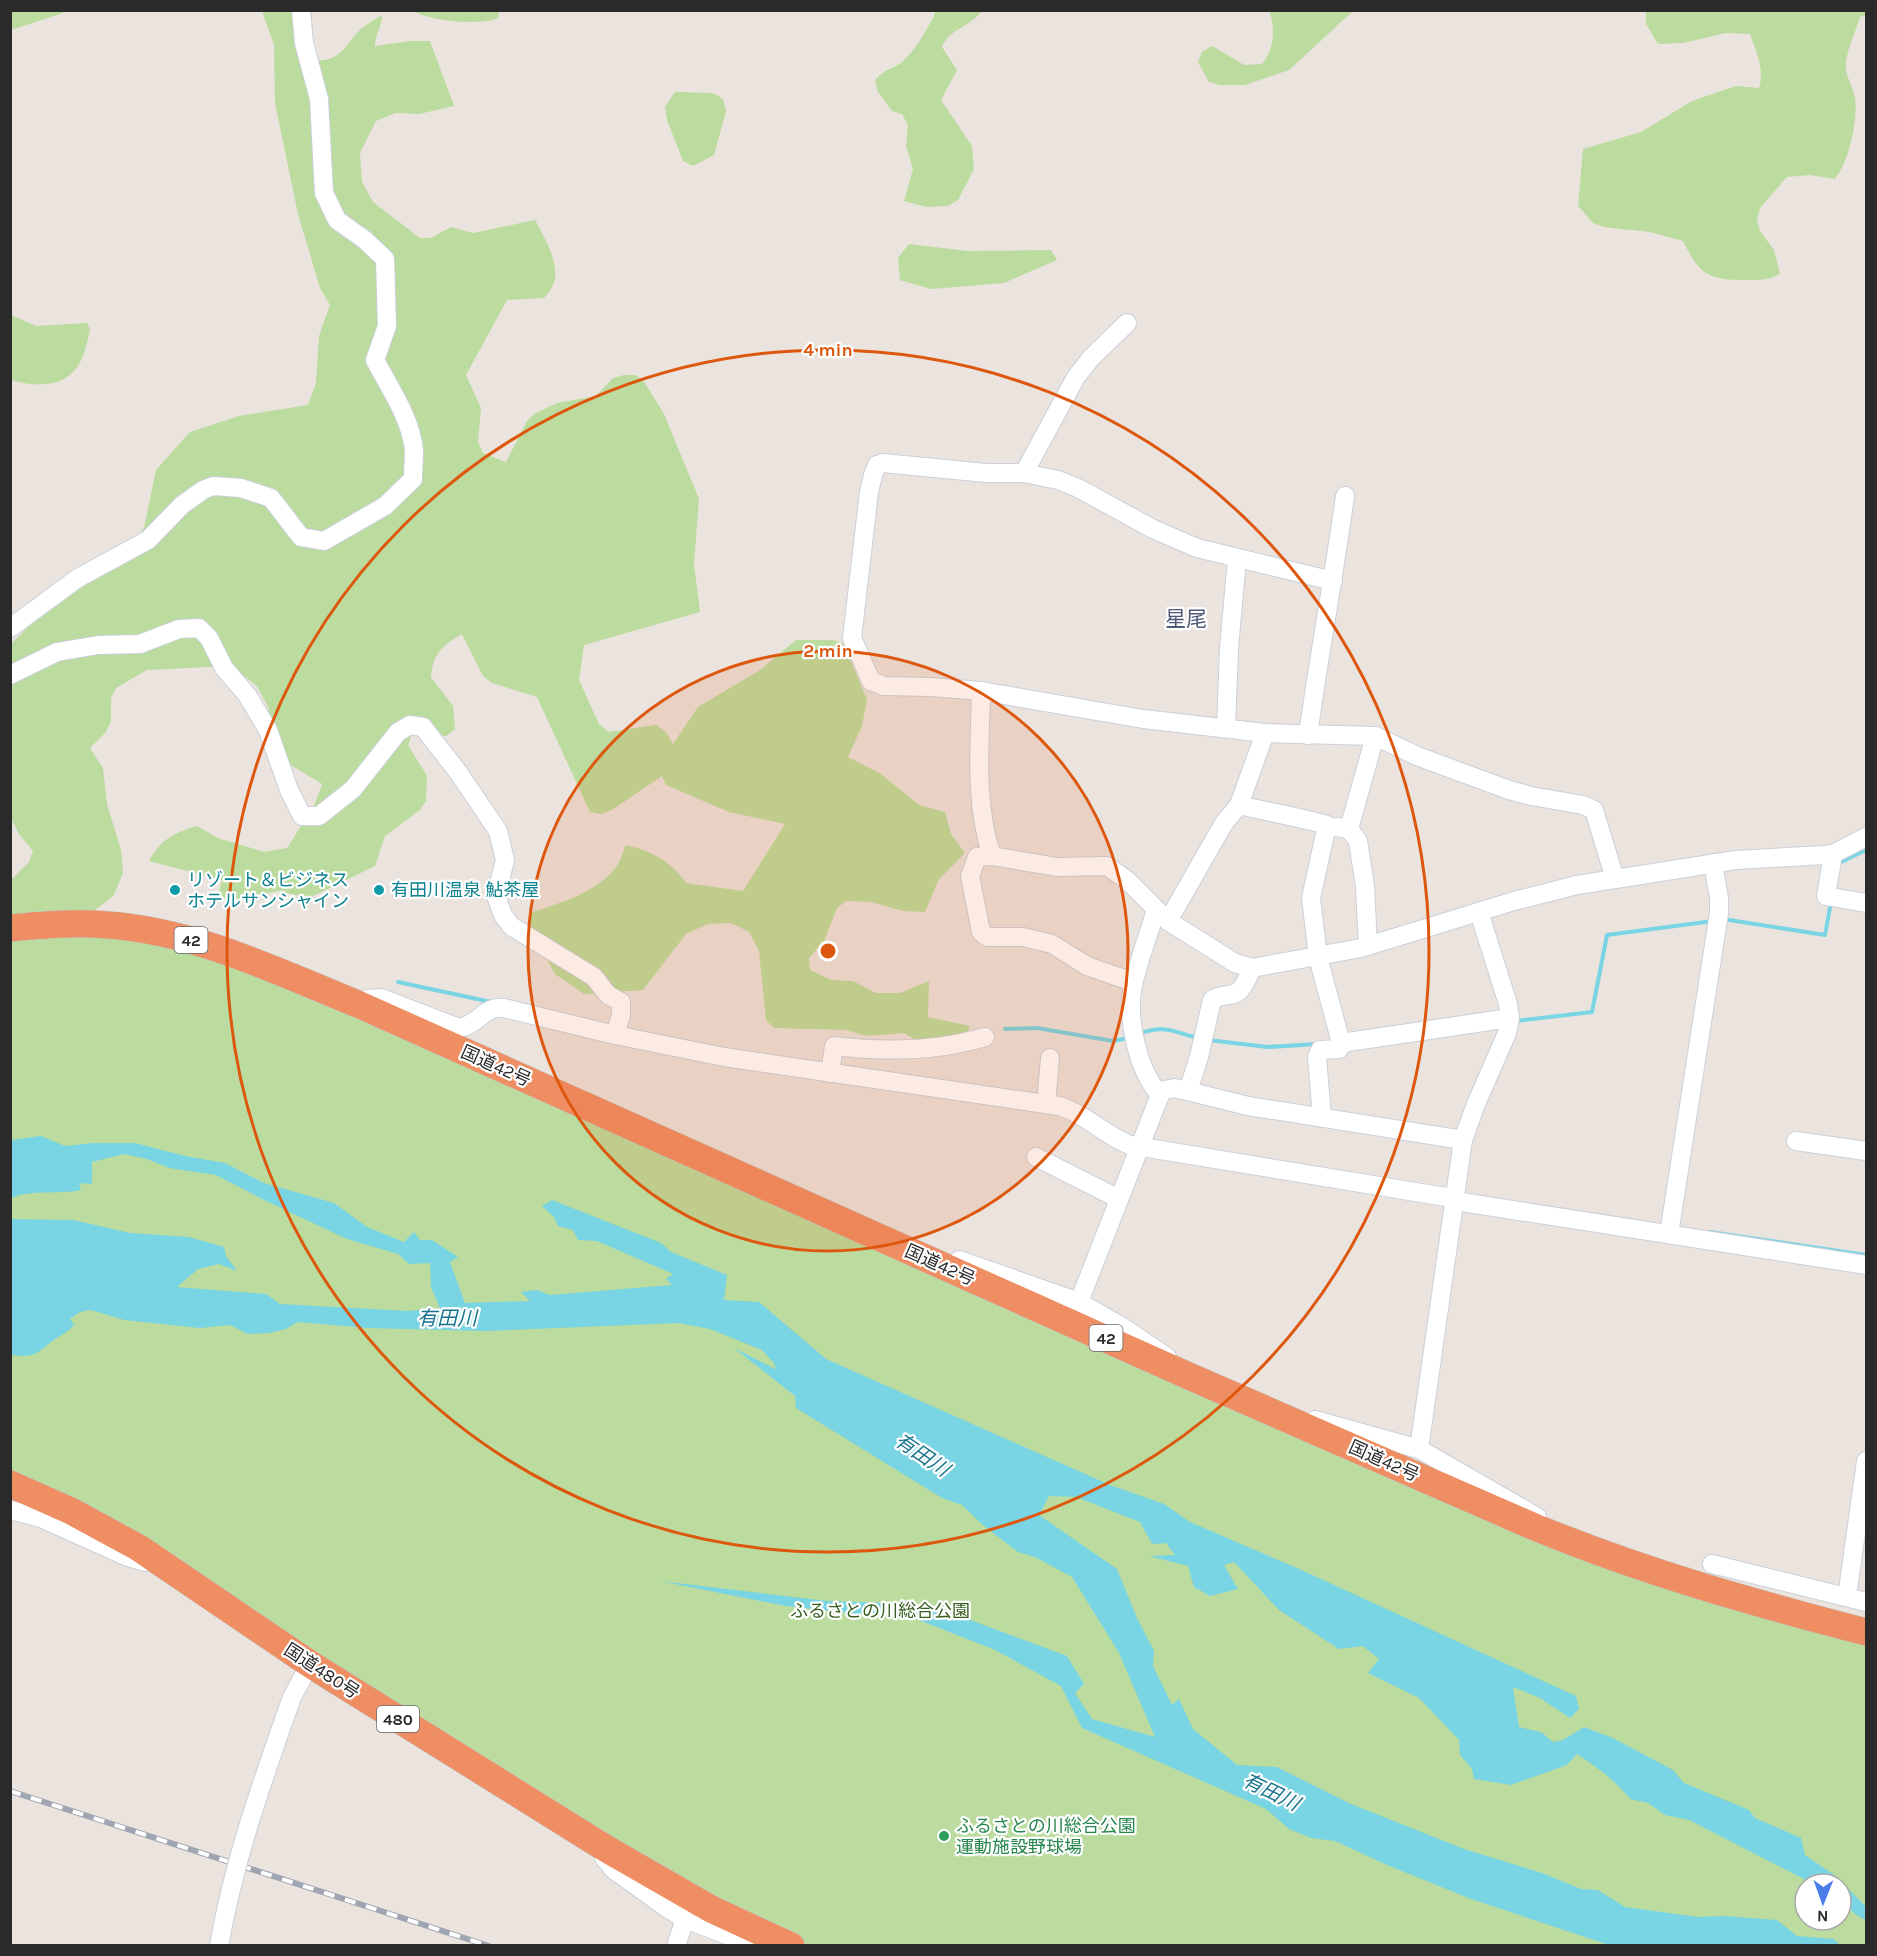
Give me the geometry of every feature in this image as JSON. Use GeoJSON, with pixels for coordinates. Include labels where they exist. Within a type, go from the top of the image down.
{"type":"FeatureCollection","features":[{"type":"Feature","properties":{"kind":"highway","name":"国道42号"},"geometry":{"type":"LineString","coordinates":[[10,928],[87,924],[127,927],[166,933],[233,954],[360,1005],[1174,1369],[1537,1528],[1659,1574],[1866,1632]]}},
{"type":"Feature","properties":{"kind":"highway","name":"国道480号"},"geometry":{"type":"LineString","coordinates":[[10,1484],[71,1511],[139,1548],[310,1664],[605,1848],[711,1909],[790,1945]]}},
{"type":"Feature","properties":{"kind":"street"},"geometry":{"type":"LineString","coordinates":[[10,628],[78,578],[148,540],[182,505],[203,490],[213,486],[241,488],[271,498],[301,537],[324,541],[384,506],[413,480],[414,450],[408,425],[400,405],[375,360],[387,326],[385,259],[365,240],[337,220],[324,193],[319,99],[304,44],[302,10]]}},
{"type":"Feature","properties":{"kind":"street"},"geometry":{"type":"LineString","coordinates":[[1024,474],[1076,377],[1098,351],[1127,323]]}},
{"type":"Feature","properties":{"kind":"street"},"geometry":{"type":"LineString","coordinates":[[1333,581],[1237,559],[1175,540],[1078,488],[1058,480],[1024,474],[986,473],[883,463],[877,465],[873,475],[852,638],[871,681],[884,686],[981,691],[1143,719],[1265,733],[1375,736],[1418,756],[1509,790],[1582,805],[1594,810],[1615,879]]}},
{"type":"Feature","properties":{"kind":"street"},"geometry":{"type":"LineString","coordinates":[[1308,735],[1345,496]]}},
{"type":"Feature","properties":{"kind":"street"},"geometry":{"type":"LineString","coordinates":[[1226,728],[1228,648],[1237,559]]}},
{"type":"Feature","properties":{"kind":"street"},"geometry":{"type":"LineString","coordinates":[[10,675],[57,652],[98,645],[140,644],[179,629],[199,628],[208,638],[224,668],[246,695],[268,730],[289,790],[302,816],[319,816],[352,789],[398,732],[410,725],[423,726],[498,831],[505,860],[496,896],[503,915],[511,926],[523,935],[546,946],[594,977],[608,995],[621,1002],[621,1015],[615,1035]]}},
{"type":"Feature","properties":{"kind":"street"},"geometry":{"type":"LineString","coordinates":[[981,691],[981,799],[984,828],[992,856]]}},
{"type":"Feature","properties":{"kind":"street"},"geometry":{"type":"LineString","coordinates":[[1160,1095],[1153,1088],[1142,1067],[1137,1050],[1132,1015],[1133,982],[1162,915],[1239,804],[1265,733]]}},
{"type":"Feature","properties":{"kind":"street"},"geometry":{"type":"LineString","coordinates":[[1349,829],[1375,736]]}},
{"type":"Feature","properties":{"kind":"street"},"geometry":{"type":"LineString","coordinates":[[1239,804],[1278,815],[1349,829],[1358,841],[1365,886],[1368,946]]}},
{"type":"Feature","properties":{"kind":"street"},"geometry":{"type":"LineString","coordinates":[[1322,1118],[1317,1053],[1320,1050],[1339,1048],[1341,1043],[1318,957],[1311,898],[1327,825]]}},
{"type":"Feature","properties":{"kind":"street"},"geometry":{"type":"LineString","coordinates":[[1133,982],[1087,966],[1045,941],[1023,937],[987,937],[981,932],[970,883],[970,870],[977,857],[992,856],[1057,867],[1107,866],[1128,881],[1162,915],[1235,963],[1252,968],[1368,946],[1544,893],[1713,863],[1833,854],[1866,837]]}},
{"type":"Feature","properties":{"kind":"street"},"geometry":{"type":"LineString","coordinates":[[1833,854],[1826,896],[1866,903]]}},
{"type":"Feature","properties":{"kind":"street"},"geometry":{"type":"LineString","coordinates":[[1669,1234],[1719,913],[1713,863]]}},
{"type":"Feature","properties":{"kind":"street"},"geometry":{"type":"LineString","coordinates":[[1419,1449],[1464,1140],[1476,1104],[1508,1032],[1510,1018],[1508,1004],[1479,912]]}},
{"type":"Feature","properties":{"kind":"street"},"geometry":{"type":"LineString","coordinates":[[1188,1091],[1199,1057],[1212,1000],[1217,996],[1240,990],[1252,968]]}},
{"type":"Feature","properties":{"kind":"street"},"geometry":{"type":"LineString","coordinates":[[360,1005],[368,999],[381,998],[459,1028],[471,1024],[486,1012],[498,1007],[615,1035],[723,1057],[1046,1104],[1072,1110],[1110,1137],[1140,1147],[1435,1195],[1455,1201],[1866,1264]]}},
{"type":"Feature","properties":{"kind":"street"},"geometry":{"type":"LineString","coordinates":[[1341,1043],[1510,1018]]}},
{"type":"Feature","properties":{"kind":"street"},"geometry":{"type":"LineString","coordinates":[[830,1073],[834,1046],[910,1049],[961,1043],[985,1037]]}},
{"type":"Feature","properties":{"kind":"street"},"geometry":{"type":"LineString","coordinates":[[1046,1104],[1050,1058]]}},
{"type":"Feature","properties":{"kind":"street"},"geometry":{"type":"LineString","coordinates":[[1079,1302],[1160,1095],[1164,1090],[1188,1091],[1242,1105],[1464,1140]]}},
{"type":"Feature","properties":{"kind":"street"},"geometry":{"type":"LineString","coordinates":[[1796,1141],[1866,1151]]}},
{"type":"Feature","properties":{"kind":"street"},"geometry":{"type":"LineString","coordinates":[[1036,1157],[1119,1199]]}},
{"type":"Feature","properties":{"kind":"street"},"geometry":{"type":"LineString","coordinates":[[918,1255],[927,1252],[942,1254],[1079,1302],[1165,1354],[1174,1369]]}},
{"type":"Feature","properties":{"kind":"street"},"geometry":{"type":"LineString","coordinates":[[1306,1426],[1315,1420],[1328,1422],[1371,1437],[1419,1449],[1484,1488],[1537,1515],[1537,1528]]}},
{"type":"Feature","properties":{"kind":"street"},"geometry":{"type":"LineString","coordinates":[[1847,1596],[1866,1461]]}},
{"type":"Feature","properties":{"kind":"street"},"geometry":{"type":"LineString","coordinates":[[10,1510],[41,1518],[136,1560],[160,1562]]}},
{"type":"Feature","properties":{"kind":"street"},"geometry":{"type":"LineString","coordinates":[[1712,1564],[1866,1602]]}},
{"type":"Feature","properties":{"kind":"street"},"geometry":{"type":"LineString","coordinates":[[219,1946],[231,1884],[243,1841],[292,1698],[310,1664]]}},
{"type":"Feature","properties":{"kind":"street"},"geometry":{"type":"LineString","coordinates":[[605,1848],[604,1858],[614,1870],[667,1908],[685,1919],[756,1946]]}},
{"type":"Feature","properties":{"kind":"street"},"geometry":{"type":"LineString","coordinates":[[676,1946],[685,1919]]}},
{"type":"Feature","properties":{"kind":"green space"},"geometry":{"type":"Polygon","coordinates":[[[1646,10],[1866,11],[1866,15],[1860,17],[1846,62],[1846,71],[1854,93],[1856,107],[1851,140],[1840,172],[1835,179],[1810,175],[1787,177],[1760,208],[1757,220],[1760,231],[1774,250],[1780,274],[1776,276],[1767,279],[1731,280],[1713,276],[1694,261],[1683,241],[1650,232],[1604,227],[1593,223],[1578,206],[1583,149],[1641,132],[1692,101],[1736,86],[1759,88],[1760,67],[1750,34],[1726,33],[1683,43],[1658,44],[1646,24],[1646,10]]]}},
{"type":"Feature","properties":{"kind":"green space"},"geometry":{"type":"Polygon","coordinates":[[[10,11],[63,11],[63,13],[11,30],[10,11]]]}},
{"type":"Feature","properties":{"kind":"green space"},"geometry":{"type":"Polygon","coordinates":[[[262,11],[311,11],[309,50],[315,60],[324,60],[337,55],[361,29],[382,15],[375,46],[430,41],[454,106],[419,114],[396,113],[376,121],[360,153],[362,182],[373,202],[420,238],[431,238],[451,227],[473,233],[535,220],[542,233],[554,264],[555,278],[552,286],[544,298],[507,300],[466,375],[481,408],[478,442],[483,453],[506,462],[527,421],[536,413],[557,403],[596,396],[613,378],[624,375],[636,375],[645,383],[664,414],[699,499],[694,564],[700,612],[584,645],[579,680],[599,724],[609,732],[656,725],[666,732],[673,744],[698,707],[760,670],[796,640],[833,640],[844,644],[867,700],[862,726],[848,757],[881,774],[919,805],[945,812],[951,834],[965,853],[939,879],[925,912],[903,911],[871,902],[846,901],[837,908],[824,941],[809,958],[810,970],[831,980],[853,981],[876,993],[900,993],[929,981],[928,1017],[970,1026],[964,1039],[914,1039],[904,1033],[867,1036],[846,1030],[774,1028],[766,1020],[759,951],[749,932],[731,923],[708,924],[686,934],[643,990],[584,994],[555,974],[528,924],[530,913],[577,896],[599,883],[617,866],[626,845],[660,858],[686,883],[743,891],[785,824],[729,812],[666,785],[662,776],[612,810],[601,814],[590,812],[537,697],[492,683],[483,676],[462,634],[440,651],[434,662],[431,677],[453,706],[455,729],[446,736],[412,734],[408,745],[427,776],[426,801],[420,810],[385,836],[375,866],[309,898],[278,891],[232,900],[218,896],[222,880],[149,861],[163,842],[181,831],[197,826],[218,838],[264,852],[287,848],[314,806],[322,784],[279,758],[268,707],[257,686],[231,666],[147,670],[116,688],[111,698],[111,721],[106,732],[90,748],[103,768],[107,804],[121,850],[123,873],[114,895],[95,910],[83,914],[11,915],[11,880],[29,862],[33,851],[19,834],[11,818],[10,645],[46,609],[96,579],[123,556],[144,528],[156,470],[190,432],[239,416],[308,405],[316,383],[319,336],[330,305],[320,288],[298,214],[275,103],[274,45],[262,11]]]}},
{"type":"Feature","properties":{"kind":"green space"},"geometry":{"type":"Polygon","coordinates":[[[414,11],[499,11],[498,18],[467,22],[442,20],[414,11]]]}},
{"type":"Feature","properties":{"kind":"green space"},"geometry":{"type":"Polygon","coordinates":[[[936,11],[982,11],[972,21],[955,31],[942,47],[957,70],[941,100],[972,146],[974,169],[958,200],[948,206],[926,207],[904,201],[913,169],[906,146],[908,125],[902,114],[892,111],[878,92],[875,81],[878,76],[901,63],[910,54],[923,36],[936,11]]]}},
{"type":"Feature","properties":{"kind":"green space"},"geometry":{"type":"Polygon","coordinates":[[[1269,11],[1353,11],[1289,70],[1245,85],[1220,85],[1209,82],[1198,62],[1202,52],[1212,46],[1244,65],[1262,64],[1273,38],[1273,24],[1269,11]]]}},
{"type":"Feature","properties":{"kind":"green space"},"geometry":{"type":"Polygon","coordinates":[[[675,92],[713,93],[723,99],[726,111],[714,155],[693,166],[683,161],[667,120],[665,107],[675,92]]]}},
{"type":"Feature","properties":{"kind":"green space"},"geometry":{"type":"Polygon","coordinates":[[[909,244],[968,251],[1051,250],[1057,260],[1004,283],[931,289],[900,280],[898,258],[909,244]]]}},
{"type":"Feature","properties":{"kind":"green space"},"geometry":{"type":"Polygon","coordinates":[[[11,315],[36,326],[87,323],[90,329],[86,346],[80,363],[73,372],[60,381],[52,383],[27,384],[11,380],[11,315]]]}},
{"type":"Feature","properties":{"kind":"green space","name":"ふるさとの川総合公園"},"geometry":{"type":"Polygon","coordinates":[[[94,933],[219,957],[1575,1548],[1866,1638],[1866,1945],[809,1945],[742,1916],[11,1478],[10,940],[94,933]]]}},
{"type":"Feature","properties":{"kind":"water","name":"有田川"},"geometry":{"type":"Polygon","coordinates":[[[41,1136],[65,1146],[135,1143],[185,1156],[225,1163],[264,1183],[334,1203],[367,1227],[404,1242],[414,1232],[420,1240],[432,1240],[458,1257],[450,1262],[465,1303],[530,1301],[521,1292],[537,1290],[550,1295],[672,1285],[666,1279],[673,1274],[597,1241],[578,1240],[573,1230],[558,1226],[554,1217],[542,1206],[552,1200],[661,1243],[671,1252],[727,1275],[724,1300],[759,1302],[826,1359],[1110,1485],[1164,1504],[1190,1522],[1297,1568],[1576,1696],[1579,1709],[1570,1718],[1540,1698],[1513,1687],[1519,1727],[1541,1732],[1553,1742],[1563,1740],[1584,1727],[1613,1738],[1673,1770],[1684,1783],[1749,1810],[1755,1818],[1801,1838],[1805,1855],[1830,1872],[1793,1873],[1689,1820],[1665,1815],[1648,1803],[1630,1799],[1605,1774],[1577,1754],[1567,1765],[1511,1785],[1474,1779],[1472,1769],[1460,1755],[1459,1740],[1419,1698],[1368,1673],[1379,1659],[1363,1646],[1339,1649],[1279,1610],[1234,1562],[1224,1565],[1238,1589],[1210,1596],[1194,1587],[1188,1566],[1149,1556],[1175,1555],[1166,1543],[1152,1544],[1140,1522],[1076,1497],[1049,1496],[1039,1515],[1117,1569],[1137,1618],[1154,1651],[1153,1666],[1172,1705],[1179,1699],[1193,1729],[1237,1765],[1277,1767],[1351,1804],[1464,1849],[1542,1873],[1581,1889],[1598,1890],[1625,1907],[1698,1917],[1724,1916],[1777,1920],[1797,1936],[1834,1939],[1840,1945],[1609,1945],[1471,1899],[1335,1841],[1311,1838],[1289,1829],[1266,1809],[1082,1728],[1061,1686],[995,1650],[901,1613],[867,1615],[786,1606],[660,1581],[827,1601],[896,1603],[965,1618],[1067,1656],[1084,1684],[1075,1693],[1092,1719],[1155,1737],[1119,1653],[1072,1577],[1035,1557],[1018,1552],[984,1526],[962,1505],[942,1498],[796,1408],[795,1396],[734,1348],[777,1370],[762,1350],[710,1329],[678,1323],[487,1331],[367,1328],[298,1322],[286,1329],[248,1334],[230,1325],[200,1328],[124,1320],[91,1310],[80,1312],[70,1319],[74,1325],[40,1351],[26,1356],[11,1355],[11,1219],[73,1220],[130,1233],[189,1237],[224,1247],[226,1256],[237,1271],[219,1264],[198,1269],[177,1287],[266,1294],[280,1304],[408,1311],[440,1308],[431,1287],[430,1263],[409,1264],[398,1254],[347,1239],[216,1175],[169,1168],[147,1159],[124,1154],[92,1162],[92,1184],[79,1183],[81,1190],[19,1195],[11,1198],[11,1140],[41,1136]]]}},
{"type":"Feature","properties":{"kind":"water"},"geometry":{"type":"Polygon","coordinates":[[[1853,1894],[1866,1907],[1866,1920],[1855,1914],[1853,1894]]]}},
{"type":"Feature","properties":{"kind":"waterway"},"geometry":{"type":"LineString","coordinates":[[1839,863],[1866,850]]}},
{"type":"Feature","properties":{"kind":"waterway"},"geometry":{"type":"LineString","coordinates":[[1723,919],[1825,935],[1831,902]]}},
{"type":"Feature","properties":{"kind":"waterway"},"geometry":{"type":"LineString","coordinates":[[1515,1021],[1592,1012],[1607,935],[1713,921]]}},
{"type":"Feature","properties":{"kind":"waterway"},"geometry":{"type":"LineString","coordinates":[[398,982],[491,1002]]}},
{"type":"Feature","properties":{"kind":"waterway"},"geometry":{"type":"LineString","coordinates":[[1005,1029],[1037,1028],[1113,1041],[1129,1038]]}},
{"type":"Feature","properties":{"kind":"waterway"},"geometry":{"type":"LineString","coordinates":[[1139,1034],[1162,1029],[1198,1038]]}},
{"type":"Feature","properties":{"kind":"waterway"},"geometry":{"type":"LineString","coordinates":[[1208,1040],[1268,1047],[1317,1044]]}},
{"type":"Feature","properties":{"kind":"waterway"},"geometry":{"type":"LineString","coordinates":[[1710,1232],[1866,1255]]}},
{"type":"Feature","properties":{"kind":"railway"},"geometry":{"type":"LineString","coordinates":[[10,1791],[489,1946]]}},
{"type":"Feature","properties":{"kind":"place","name":"リゾート＆ビジネス ホテルサンシャイン"},"geometry":{"type":"Point","coordinates":[175,890]}},
{"type":"Feature","properties":{"kind":"place","name":"有田川温泉 鮎茶屋"},"geometry":{"type":"Point","coordinates":[379,890]}},
{"type":"Feature","properties":{"kind":"place","name":"ふるさとの川総合公園 運動施設野球場"},"geometry":{"type":"Point","coordinates":[944,1836]}},
{"type":"Feature","properties":{"kind":"district","name":"星尾"},"geometry":{"type":"Point","coordinates":[1186,619]}}]}
